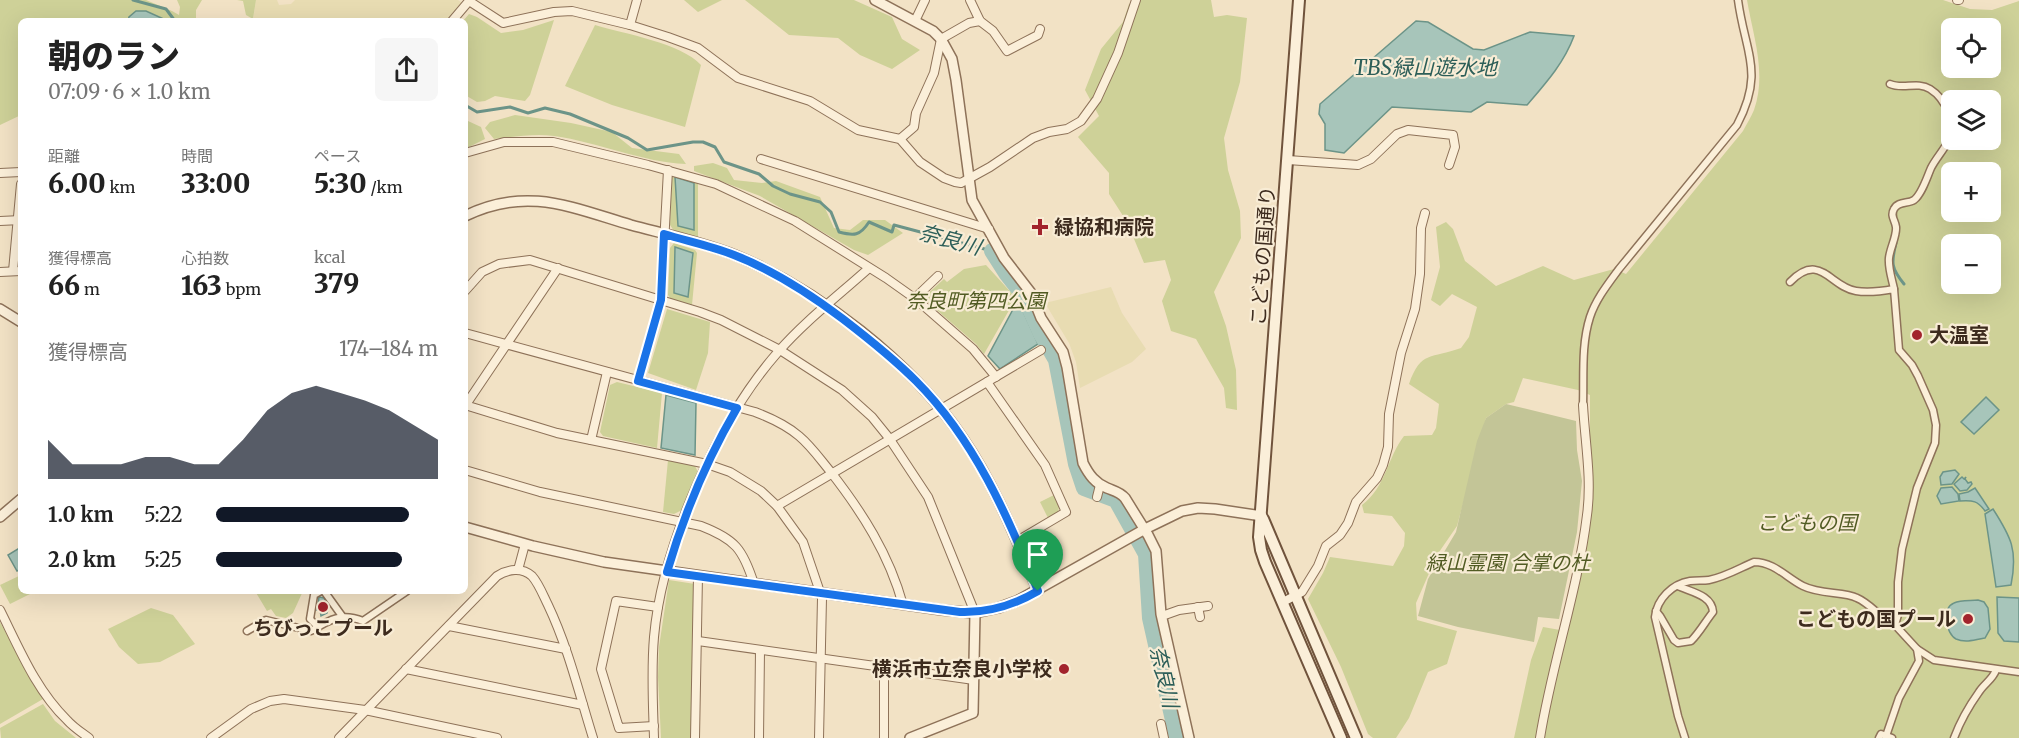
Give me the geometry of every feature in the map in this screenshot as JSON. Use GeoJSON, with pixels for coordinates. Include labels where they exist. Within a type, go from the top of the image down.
{"type":"FeatureCollection","features":[{"type":"Feature","properties":{"kind":"main road","name":"こどもの国通り"},"geometry":{"type":"LineString","coordinates":[[1299,0],[1259,537],[1261,550],[1341,738]]}},
{"type":"Feature","properties":{"kind":"main road","name":"こどもの国通り"},"geometry":{"type":"LineString","coordinates":[[1262,516],[1356,738]]}},
{"type":"Feature","properties":{"kind":"street"},"geometry":{"type":"LineString","coordinates":[[630,25],[637,0]]}},
{"type":"Feature","properties":{"kind":"street"},"geometry":{"type":"LineString","coordinates":[[875,0],[933,31],[941,39],[952,59],[972,200],[1004,258],[1031,293],[1041,318],[1063,352],[1083,463],[1088,473],[1099,491],[1122,494],[1152,543],[1158,560],[1162,616],[1189,738]]}},
{"type":"Feature","properties":{"kind":"street"},"geometry":{"type":"LineString","coordinates":[[915,21],[925,0]]}},
{"type":"Feature","properties":{"kind":"street"},"geometry":{"type":"LineString","coordinates":[[970,0],[980,21],[993,31],[1007,51],[1038,35],[1040,29]]}},
{"type":"Feature","properties":{"kind":"street"},"geometry":{"type":"LineString","coordinates":[[455,18],[469,1],[503,23],[554,12],[572,11],[630,25],[698,48],[738,78],[810,101],[858,130],[900,139],[920,162],[944,178],[955,182],[969,180],[1033,138],[1067,129],[1081,121],[1097,99],[1118,53],[1136,0]]}},
{"type":"Feature","properties":{"kind":"street"},"geometry":{"type":"LineString","coordinates":[[1540,738],[1588,514],[1589,483],[1583,405],[1584,346],[1590,316],[1602,292],[1737,125],[1746,108],[1751,90],[1752,62],[1738,0]]}},
{"type":"Feature","properties":{"kind":"street"},"geometry":{"type":"LineString","coordinates":[[900,139],[914,127],[916,113],[934,73],[941,39],[969,23],[980,21]]}},
{"type":"Feature","properties":{"kind":"street"},"geometry":{"type":"LineString","coordinates":[[1890,84],[1897,87],[1919,85],[1928,88],[1942,99],[1951,125],[1950,138],[1933,164],[1918,195],[1912,201],[1900,204],[1894,209],[1892,217],[1896,227],[1889,257],[1899,350],[1918,376],[1933,410],[1936,425],[1935,443],[1917,488],[1902,549],[1898,582],[1898,615],[1895,624]]}},
{"type":"Feature","properties":{"kind":"street"},"geometry":{"type":"LineString","coordinates":[[1288,160],[1358,165],[1371,159],[1397,134],[1408,130],[1454,135],[1455,147],[1449,165]]}},
{"type":"Feature","properties":{"kind":"street"},"geometry":{"type":"LineString","coordinates":[[468,152],[504,142],[553,142],[716,184],[795,221],[914,298],[973,349],[996,377]]}},
{"type":"Feature","properties":{"kind":"street"},"geometry":{"type":"LineString","coordinates":[[762,159],[989,229]]}},
{"type":"Feature","properties":{"kind":"street"},"geometry":{"type":"LineString","coordinates":[[638,381],[661,300],[668,170]]}},
{"type":"Feature","properties":{"kind":"street"},"geometry":{"type":"LineString","coordinates":[[0,173],[18,172]]}},
{"type":"Feature","properties":{"kind":"street"},"geometry":{"type":"LineString","coordinates":[[468,215],[479,210],[525,200],[568,206],[732,254],[760,266],[826,306],[879,346],[917,382],[941,409],[980,467],[1017,541],[1038,591]]}},
{"type":"Feature","properties":{"kind":"street"},"geometry":{"type":"LineString","coordinates":[[1283,602],[1302,592],[1318,566],[1326,546],[1344,529],[1356,502],[1377,478],[1383,465],[1388,447],[1389,414],[1401,352],[1415,309],[1420,274],[1421,228],[1425,213]]}},
{"type":"Feature","properties":{"kind":"street"},"geometry":{"type":"LineString","coordinates":[[0,221],[18,219]]}},
{"type":"Feature","properties":{"kind":"street"},"geometry":{"type":"LineString","coordinates":[[0,272],[17,271],[18,254]]}},
{"type":"Feature","properties":{"kind":"street"},"geometry":{"type":"LineString","coordinates":[[468,288],[482,272],[499,264],[530,260],[661,300],[721,320],[780,350],[842,390],[872,417],[889,438],[928,498],[975,613],[973,713],[910,738]]}},
{"type":"Feature","properties":{"kind":"street"},"geometry":{"type":"LineString","coordinates":[[468,401],[558,268]]}},
{"type":"Feature","properties":{"kind":"street"},"geometry":{"type":"LineString","coordinates":[[654,738],[653,658],[658,607],[682,522],[707,464],[737,408],[760,374],[780,350],[869,268]]}},
{"type":"Feature","properties":{"kind":"street"},"geometry":{"type":"LineString","coordinates":[[1790,282],[1800,272],[1818,270],[1856,291],[1894,289]]}},
{"type":"Feature","properties":{"kind":"street"},"geometry":{"type":"LineString","coordinates":[[914,298],[938,276]]}},
{"type":"Feature","properties":{"kind":"street"},"geometry":{"type":"LineString","coordinates":[[0,309],[18,320]]}},
{"type":"Feature","properties":{"kind":"street"},"geometry":{"type":"LineString","coordinates":[[468,334],[776,420],[812,448],[869,525],[880,544],[903,604]]}},
{"type":"Feature","properties":{"kind":"street"},"geometry":{"type":"LineString","coordinates":[[777,506],[1041,350]]}},
{"type":"Feature","properties":{"kind":"street"},"geometry":{"type":"LineString","coordinates":[[591,440],[607,372]]}},
{"type":"Feature","properties":{"kind":"street"},"geometry":{"type":"LineString","coordinates":[[987,382],[1045,465],[1065,512],[1017,541]]}},
{"type":"Feature","properties":{"kind":"street"},"geometry":{"type":"LineString","coordinates":[[468,406],[557,433],[707,464],[761,490],[777,506],[803,542],[821,593],[819,738]]}},
{"type":"Feature","properties":{"kind":"street"},"geometry":{"type":"LineString","coordinates":[[468,471],[540,492],[710,529],[731,540],[741,550],[748,563],[754,584]]}},
{"type":"Feature","properties":{"kind":"street"},"geometry":{"type":"LineString","coordinates":[[0,517],[18,502]]}},
{"type":"Feature","properties":{"kind":"street"},"geometry":{"type":"LineString","coordinates":[[468,528],[589,559],[667,572],[975,613],[998,608],[1038,591],[1175,513],[1215,509],[1262,516]]}},
{"type":"Feature","properties":{"kind":"street"},"geometry":{"type":"LineString","coordinates":[[518,570],[525,544]]}},
{"type":"Feature","properties":{"kind":"street"},"geometry":{"type":"LineString","coordinates":[[1685,738],[1658,633],[1656,611],[1666,594],[1678,586],[1688,581],[1709,580],[1754,562],[1761,562],[1816,591],[1857,597],[1886,621],[1895,624],[1917,649],[1934,660],[2019,672]]}},
{"type":"Feature","properties":{"kind":"street"},"geometry":{"type":"LineString","coordinates":[[339,738],[497,576],[510,570],[518,570],[527,573],[537,582],[555,620],[593,738]]}},
{"type":"Feature","properties":{"kind":"street"},"geometry":{"type":"LineString","coordinates":[[695,738],[698,576]]}},
{"type":"Feature","properties":{"kind":"street"},"geometry":{"type":"LineString","coordinates":[[1656,611],[1678,643],[1691,641],[1697,635],[1713,612],[1712,607],[1710,602],[1699,594],[1678,586]]}},
{"type":"Feature","properties":{"kind":"street"},"geometry":{"type":"LineString","coordinates":[[316,594],[310,619],[318,627]]}},
{"type":"Feature","properties":{"kind":"street"},"geometry":{"type":"LineString","coordinates":[[324,594],[342,616]]}},
{"type":"Feature","properties":{"kind":"street"},"geometry":{"type":"LineString","coordinates":[[246,632],[266,620],[310,631],[330,619],[342,616],[354,617],[363,621],[403,594]]}},
{"type":"Feature","properties":{"kind":"street"},"geometry":{"type":"LineString","coordinates":[[654,726],[619,728],[601,669],[616,602],[658,607]]}},
{"type":"Feature","properties":{"kind":"street"},"geometry":{"type":"LineString","coordinates":[[1162,616],[1179,610],[1208,606]]}},
{"type":"Feature","properties":{"kind":"street"},"geometry":{"type":"LineString","coordinates":[[1198,607],[1200,617]]}},
{"type":"Feature","properties":{"kind":"street"},"geometry":{"type":"LineString","coordinates":[[0,610],[51,702],[67,721],[89,738]]}},
{"type":"Feature","properties":{"kind":"street"},"geometry":{"type":"LineString","coordinates":[[449,626],[566,649]]}},
{"type":"Feature","properties":{"kind":"street"},"geometry":{"type":"LineString","coordinates":[[698,641],[974,680]]}},
{"type":"Feature","properties":{"kind":"street"},"geometry":{"type":"LineString","coordinates":[[1886,737],[1899,698],[1919,661],[1917,649]]}},
{"type":"Feature","properties":{"kind":"street"},"geometry":{"type":"LineString","coordinates":[[759,738],[760,650]]}},
{"type":"Feature","properties":{"kind":"street"},"geometry":{"type":"LineString","coordinates":[[884,668],[884,738]]}},
{"type":"Feature","properties":{"kind":"street"},"geometry":{"type":"LineString","coordinates":[[406,669],[583,705]]}},
{"type":"Feature","properties":{"kind":"street"},"geometry":{"type":"LineString","coordinates":[[1954,738],[1980,689],[1995,675],[1996,670]]}},
{"type":"Feature","properties":{"kind":"street"},"geometry":{"type":"LineString","coordinates":[[211,738],[251,709],[284,699],[364,710],[497,738]]}},
{"type":"Feature","properties":{"kind":"street"},"geometry":{"type":"LineString","coordinates":[[1161,724],[1164,738]]}},
{"type":"Feature","properties":{"kind":"shaded area"},"geometry":{"type":"Polygon","coordinates":[[[256,0],[277,0],[279,5],[291,4],[295,0],[458,0],[462,3],[450,18],[253,18],[256,0]]]}},
{"type":"Feature","properties":{"kind":"shaded area"},"geometry":{"type":"Polygon","coordinates":[[[1111,287],[1122,313],[1146,349],[1132,362],[1080,388],[1076,362],[1069,343],[1045,303],[1111,287]]]}},
{"type":"Feature","properties":{"kind":"green space"},"geometry":{"type":"Polygon","coordinates":[[[0,0],[146,0],[179,15],[180,7],[177,0],[202,0],[196,10],[196,18],[18,18],[18,116],[0,125],[0,0]]]}},
{"type":"Feature","properties":{"kind":"green space"},"geometry":{"type":"Polygon","coordinates":[[[237,0],[256,0],[253,18],[246,15],[243,1],[237,0]]]}},
{"type":"Feature","properties":{"kind":"green space"},"geometry":{"type":"Polygon","coordinates":[[[684,0],[722,0],[698,12],[684,0]]]}},
{"type":"Feature","properties":{"kind":"green space"},"geometry":{"type":"Polygon","coordinates":[[[745,0],[854,0],[892,17],[902,39],[920,50],[892,69],[860,55],[838,38],[789,35],[745,0]]]}},
{"type":"Feature","properties":{"kind":"green space"},"geometry":{"type":"Polygon","coordinates":[[[1139,0],[1211,0],[1214,17],[1227,15],[1247,18],[1240,82],[1224,138],[1228,170],[1240,211],[1241,238],[1214,292],[1226,326],[1236,370],[1237,410],[1226,408],[1224,388],[1196,339],[1171,331],[1162,301],[1171,280],[1165,260],[1144,263],[1127,222],[1109,194],[1109,173],[1078,137],[1099,116],[1085,90],[1101,49],[1123,22],[1129,4],[1137,3],[1139,0]]]}},
{"type":"Feature","properties":{"kind":"green space","name":"こどもの国"},"geometry":{"type":"Polygon","coordinates":[[[1747,0],[1943,0],[1970,9],[1992,10],[2019,1],[2019,738],[1514,738],[1531,660],[1543,627],[1566,631],[1573,606],[1590,469],[1590,395],[1578,390],[1523,378],[1514,402],[1506,404],[1486,418],[1457,526],[1437,555],[1416,603],[1417,620],[1457,631],[1447,664],[1428,672],[1409,718],[1396,738],[1373,738],[1368,734],[1341,667],[1308,599],[1330,557],[1393,566],[1404,546],[1405,533],[1392,516],[1364,513],[1362,505],[1376,490],[1404,436],[1432,435],[1436,428],[1439,404],[1409,384],[1413,373],[1428,357],[1461,348],[1469,337],[1477,307],[1452,294],[1440,306],[1431,300],[1440,267],[1436,227],[1446,222],[1453,229],[1465,261],[1496,286],[1543,266],[1574,280],[1614,269],[1626,274],[1743,131],[1753,113],[1759,82],[1755,41],[1747,0]]]}},
{"type":"Feature","properties":{"kind":"green space"},"geometry":{"type":"Polygon","coordinates":[[[469,14],[477,17],[501,33],[523,30],[554,20],[530,95],[525,101],[495,96],[477,102],[468,97],[468,18],[466,18],[469,14]]]}},
{"type":"Feature","properties":{"kind":"green space"},"geometry":{"type":"Polygon","coordinates":[[[595,25],[667,45],[692,57],[701,65],[685,127],[612,105],[565,86],[595,25]]]}},
{"type":"Feature","properties":{"kind":"green space"},"geometry":{"type":"Polygon","coordinates":[[[515,115],[612,132],[632,148],[679,154],[686,164],[653,160],[547,135],[494,139],[485,128],[490,122],[515,115]]]}},
{"type":"Feature","properties":{"kind":"green space"},"geometry":{"type":"Polygon","coordinates":[[[468,121],[481,127],[485,139],[468,148],[468,121]]]}},
{"type":"Feature","properties":{"kind":"green space"},"geometry":{"type":"Polygon","coordinates":[[[713,163],[727,168],[734,180],[762,183],[776,181],[820,197],[834,228],[850,230],[863,220],[885,220],[903,233],[868,255],[854,250],[760,196],[694,171],[694,166],[713,163]]]}},
{"type":"Feature","properties":{"kind":"green space"},"geometry":{"type":"Polygon","coordinates":[[[672,176],[698,182],[698,237],[674,231],[670,225],[672,176]],[[675,178],[678,226],[694,230],[694,183],[675,178]]]}},
{"type":"Feature","properties":{"kind":"green space"},"geometry":{"type":"Polygon","coordinates":[[[674,243],[695,250],[697,253],[692,305],[671,299],[668,295],[670,248],[674,243]],[[675,247],[674,293],[687,297],[693,253],[675,247]]]}},
{"type":"Feature","properties":{"kind":"green space","name":"奈良町第四公園"},"geometry":{"type":"Polygon","coordinates":[[[986,265],[1016,298],[984,354],[976,344],[923,298],[944,279],[947,282],[964,269],[986,265]]]}},
{"type":"Feature","properties":{"kind":"green space"},"geometry":{"type":"Polygon","coordinates":[[[667,309],[710,322],[708,353],[696,390],[648,373],[667,309]]]}},
{"type":"Feature","properties":{"kind":"green space"},"geometry":{"type":"Polygon","coordinates":[[[617,382],[662,393],[657,448],[603,436],[600,432],[610,385],[617,382]]]}},
{"type":"Feature","properties":{"kind":"green space","name":"緑山霊園 合掌の杜"},"geometry":{"type":"Polygon","coordinates":[[[1506,404],[1576,421],[1577,450],[1582,481],[1577,532],[1559,619],[1538,617],[1534,642],[1458,627],[1418,616],[1428,579],[1456,532],[1477,441],[1486,418],[1506,404]]]}},
{"type":"Feature","properties":{"kind":"green space"},"geometry":{"type":"Polygon","coordinates":[[[668,460],[695,466],[699,474],[682,510],[674,514],[663,512],[668,460]]]}},
{"type":"Feature","properties":{"kind":"green space"},"geometry":{"type":"Polygon","coordinates":[[[1054,495],[1059,507],[1058,513],[1048,518],[1040,502],[1054,495]]]}},
{"type":"Feature","properties":{"kind":"green space"},"geometry":{"type":"Polygon","coordinates":[[[18,576],[18,594],[30,594],[10,604],[0,585],[18,576]]]}},
{"type":"Feature","properties":{"kind":"green space"},"geometry":{"type":"Polygon","coordinates":[[[669,580],[695,584],[691,738],[661,738],[659,647],[669,580]]]}},
{"type":"Feature","properties":{"kind":"green space"},"geometry":{"type":"Polygon","coordinates":[[[257,594],[302,594],[293,613],[286,618],[276,616],[271,609],[267,611],[257,594]]]}},
{"type":"Feature","properties":{"kind":"green space"},"geometry":{"type":"Polygon","coordinates":[[[151,608],[173,615],[195,644],[160,662],[138,664],[119,647],[108,629],[151,608]]]}},
{"type":"Feature","properties":{"kind":"green space"},"geometry":{"type":"Polygon","coordinates":[[[0,622],[43,699],[0,724],[0,622]]]}},
{"type":"Feature","properties":{"kind":"green space"},"geometry":{"type":"Polygon","coordinates":[[[43,704],[55,721],[76,738],[1,738],[0,728],[43,704]]]}},
{"type":"Feature","properties":{"kind":"water"},"geometry":{"type":"Polygon","coordinates":[[[136,11],[146,11],[161,18],[129,18],[136,11]]]}},
{"type":"Feature","properties":{"kind":"water","name":"TBS緑山遊水地"},"geometry":{"type":"Polygon","coordinates":[[[1416,21],[1428,22],[1473,49],[1484,50],[1530,32],[1574,36],[1560,64],[1527,105],[1487,102],[1471,112],[1392,107],[1344,153],[1325,150],[1325,124],[1319,114],[1320,104],[1416,21]]]}},
{"type":"Feature","properties":{"kind":"water"},"geometry":{"type":"Polygon","coordinates":[[[675,177],[694,183],[694,230],[678,226],[675,177]]]}},
{"type":"Feature","properties":{"kind":"water"},"geometry":{"type":"Polygon","coordinates":[[[675,247],[693,253],[688,297],[674,293],[675,247]]]}},
{"type":"Feature","properties":{"kind":"water"},"geometry":{"type":"Polygon","coordinates":[[[1018,300],[1038,344],[1000,369],[988,356],[1018,300]]]}},
{"type":"Feature","properties":{"kind":"water"},"geometry":{"type":"Polygon","coordinates":[[[666,395],[696,403],[695,455],[661,448],[666,395]]]}},
{"type":"Feature","properties":{"kind":"water"},"geometry":{"type":"Polygon","coordinates":[[[1986,397],[1999,410],[1974,434],[1961,422],[1986,397]]]}},
{"type":"Feature","properties":{"kind":"water"},"geometry":{"type":"Polygon","coordinates":[[[1955,470],[1959,474],[1952,484],[1941,485],[1940,477],[1943,472],[1955,470]]]}},
{"type":"Feature","properties":{"kind":"water"},"geometry":{"type":"Polygon","coordinates":[[[1962,477],[1964,479],[1966,477],[1968,483],[1972,484],[1967,490],[1960,491],[1954,484],[1962,477]]]}},
{"type":"Feature","properties":{"kind":"water"},"geometry":{"type":"Polygon","coordinates":[[[1952,487],[1958,494],[1959,501],[1941,504],[1937,496],[1941,488],[1952,487]]]}},
{"type":"Feature","properties":{"kind":"water"},"geometry":{"type":"Polygon","coordinates":[[[1975,488],[1989,509],[1985,511],[1975,502],[1960,501],[1959,494],[1975,488]]]}},
{"type":"Feature","properties":{"kind":"water"},"geometry":{"type":"Polygon","coordinates":[[[1993,509],[2011,544],[2014,562],[2011,585],[1996,587],[1985,514],[1993,509]]]}},
{"type":"Feature","properties":{"kind":"water"},"geometry":{"type":"Polygon","coordinates":[[[18,549],[18,570],[17,571],[8,555],[18,549]]]}},
{"type":"Feature","properties":{"kind":"water","name":"ちびっこプール"},"geometry":{"type":"Polygon","coordinates":[[[319,597],[324,598],[329,605],[327,613],[321,616],[320,610],[317,610],[319,597]]]}},
{"type":"Feature","properties":{"kind":"water"},"geometry":{"type":"Polygon","coordinates":[[[1997,597],[2019,598],[2019,642],[2004,641],[1998,633],[1997,597]]]}},
{"type":"Feature","properties":{"kind":"water","name":"こどもの国プール"},"geometry":{"type":"Polygon","coordinates":[[[1978,600],[1984,602],[1988,608],[1990,629],[1985,638],[1966,641],[1956,639],[1950,632],[1946,621],[1947,610],[1957,602],[1978,600]]]}},
{"type":"Feature","properties":{"kind":"waterway","name":"奈良川"},"geometry":{"type":"LineString","coordinates":[[133,0],[166,9],[173,18]]}},
{"type":"Feature","properties":{"kind":"waterway","name":"奈良川"},"geometry":{"type":"LineString","coordinates":[[468,107],[477,112],[510,107],[528,113],[545,108],[570,114],[628,138],[647,150],[703,142],[715,147],[724,162],[759,174],[773,186],[790,194],[820,202],[831,212],[839,232],[856,234],[863,230],[869,222],[892,232],[894,225],[992,251]]}},
{"type":"Feature","properties":{"kind":"waterway"},"geometry":{"type":"LineString","coordinates":[[1896,243],[1893,265],[1904,284]]}},
{"type":"Feature","properties":{"kind":"waterway","name":"奈良川"},"geometry":{"type":"LineString","coordinates":[[992,251],[1024,296],[1056,360],[1076,464],[1084,488],[1116,500],[1146,554],[1150,618],[1177,738]]}},
{"type":"Feature","properties":{"kind":"place","name":"緑協和病院"},"geometry":{"type":"Point","coordinates":[1040,227]}},
{"type":"Feature","properties":{"kind":"place","name":"大温室"},"geometry":{"type":"Point","coordinates":[1917,335]}},
{"type":"Feature","properties":{"kind":"place","name":"ちびっこプール"},"geometry":{"type":"Point","coordinates":[323,607]}},
{"type":"Feature","properties":{"kind":"place","name":"こどもの国プール"},"geometry":{"type":"Point","coordinates":[1968,619]}},
{"type":"Feature","properties":{"kind":"place","name":"横浜市立奈良小学校"},"geometry":{"type":"Point","coordinates":[1064,669]}},
{"type":"Feature","properties":{"kind":"route"},"geometry":{"type":"LineString","coordinates":[[664,234],[732,254],[781,278],[826,306],[879,346],[917,382],[941,409],[980,467],[1017,541],[1038,591],[998,608],[975,613],[667,572],[682,522],[707,464],[737,408],[638,381],[661,300],[664,234]]}}]}
